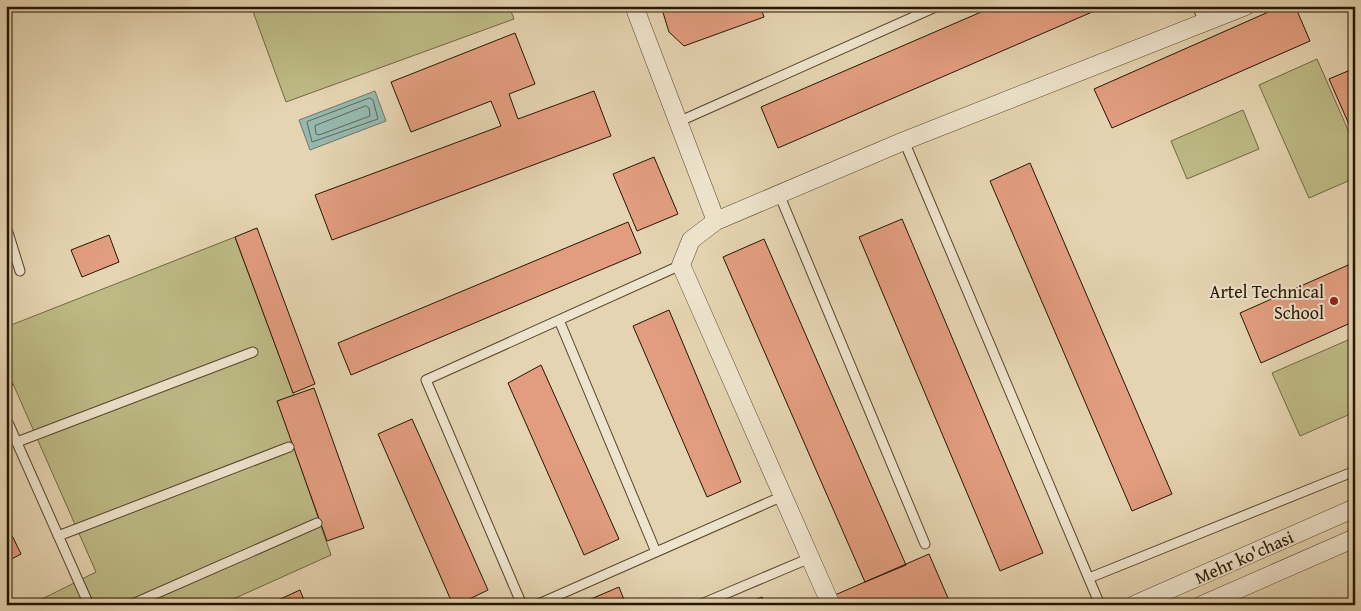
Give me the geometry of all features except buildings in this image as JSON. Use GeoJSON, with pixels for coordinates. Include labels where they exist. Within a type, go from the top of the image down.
{"type":"FeatureCollection","features":[{"type":"Feature","properties":{"kind":"street"},"geometry":{"type":"LineString","coordinates":[[634,6],[716,221]]}},
{"type":"Feature","properties":{"kind":"street"},"geometry":{"type":"LineString","coordinates":[[831,605],[682,265],[691,240],[716,221],[904,141],[1205,24],[1246,6]]}},
{"type":"Feature","properties":{"kind":"street","name":"Mehr ko'chasi"},"geometry":{"type":"LineString","coordinates":[[1134,605],[1157,600],[1355,508]]}},
{"type":"Feature","properties":{"kind":"street","name":"Mehr ko'chasi"},"geometry":{"type":"LineString","coordinates":[[1202,605],[1355,538]]}},
{"type":"Feature","properties":{"kind":"lane"},"geometry":{"type":"LineString","coordinates":[[678,122],[938,6]]}},
{"type":"Feature","properties":{"kind":"lane"},"geometry":{"type":"LineString","coordinates":[[1197,6],[1205,24]]}},
{"type":"Feature","properties":{"kind":"lane"},"geometry":{"type":"LineString","coordinates":[[904,141],[1100,605]]}},
{"type":"Feature","properties":{"kind":"lane"},"geometry":{"type":"LineString","coordinates":[[780,194],[926,544]]}},
{"type":"Feature","properties":{"kind":"lane"},"geometry":{"type":"LineString","coordinates":[[6,226],[20,271]]}},
{"type":"Feature","properties":{"kind":"lane"},"geometry":{"type":"LineString","coordinates":[[522,605],[426,380],[682,265]]}},
{"type":"Feature","properties":{"kind":"lane"},"geometry":{"type":"LineString","coordinates":[[559,320],[656,552]]}},
{"type":"Feature","properties":{"kind":"lane"},"geometry":{"type":"LineString","coordinates":[[17,442],[253,352]]}},
{"type":"Feature","properties":{"kind":"lane"},"geometry":{"type":"LineString","coordinates":[[6,418],[89,605]]}},
{"type":"Feature","properties":{"kind":"lane"},"geometry":{"type":"LineString","coordinates":[[58,536],[289,447]]}},
{"type":"Feature","properties":{"kind":"lane"},"geometry":{"type":"LineString","coordinates":[[1089,578],[1355,471]]}},
{"type":"Feature","properties":{"kind":"lane"},"geometry":{"type":"LineString","coordinates":[[536,605],[782,496]]}},
{"type":"Feature","properties":{"kind":"lane"},"geometry":{"type":"LineString","coordinates":[[130,605],[317,523]]}},
{"type":"Feature","properties":{"kind":"lane"},"geometry":{"type":"LineString","coordinates":[[699,605],[810,558]]}},
{"type":"Feature","properties":{"kind":"shaded area"},"geometry":{"type":"Polygon","coordinates":[[[251,6],[509,6],[514,19],[286,102],[251,6]]]}},
{"type":"Feature","properties":{"kind":"shaded area"},"geometry":{"type":"Polygon","coordinates":[[[1317,59],[1355,146],[1355,178],[1309,198],[1259,85],[1317,59]]]}},
{"type":"Feature","properties":{"kind":"shaded area"},"geometry":{"type":"Polygon","coordinates":[[[1243,110],[1259,149],[1187,179],[1171,141],[1243,110]]]}},
{"type":"Feature","properties":{"kind":"shaded area"},"geometry":{"type":"Polygon","coordinates":[[[235,237],[294,395],[278,401],[331,555],[220,605],[30,605],[96,572],[6,368],[6,327],[235,237]]]}},
{"type":"Feature","properties":{"kind":"shaded area"},"geometry":{"type":"Polygon","coordinates":[[[1355,337],[1355,412],[1300,436],[1272,373],[1355,337]]]}},
{"type":"Feature","properties":{"kind":"water"},"geometry":{"type":"Polygon","coordinates":[[[375,91],[386,121],[310,150],[299,120],[375,91]]]}},
{"type":"Feature","properties":{"kind":"place","name":"Artel Technical School"},"geometry":{"type":"Point","coordinates":[1334,301]}}]}
